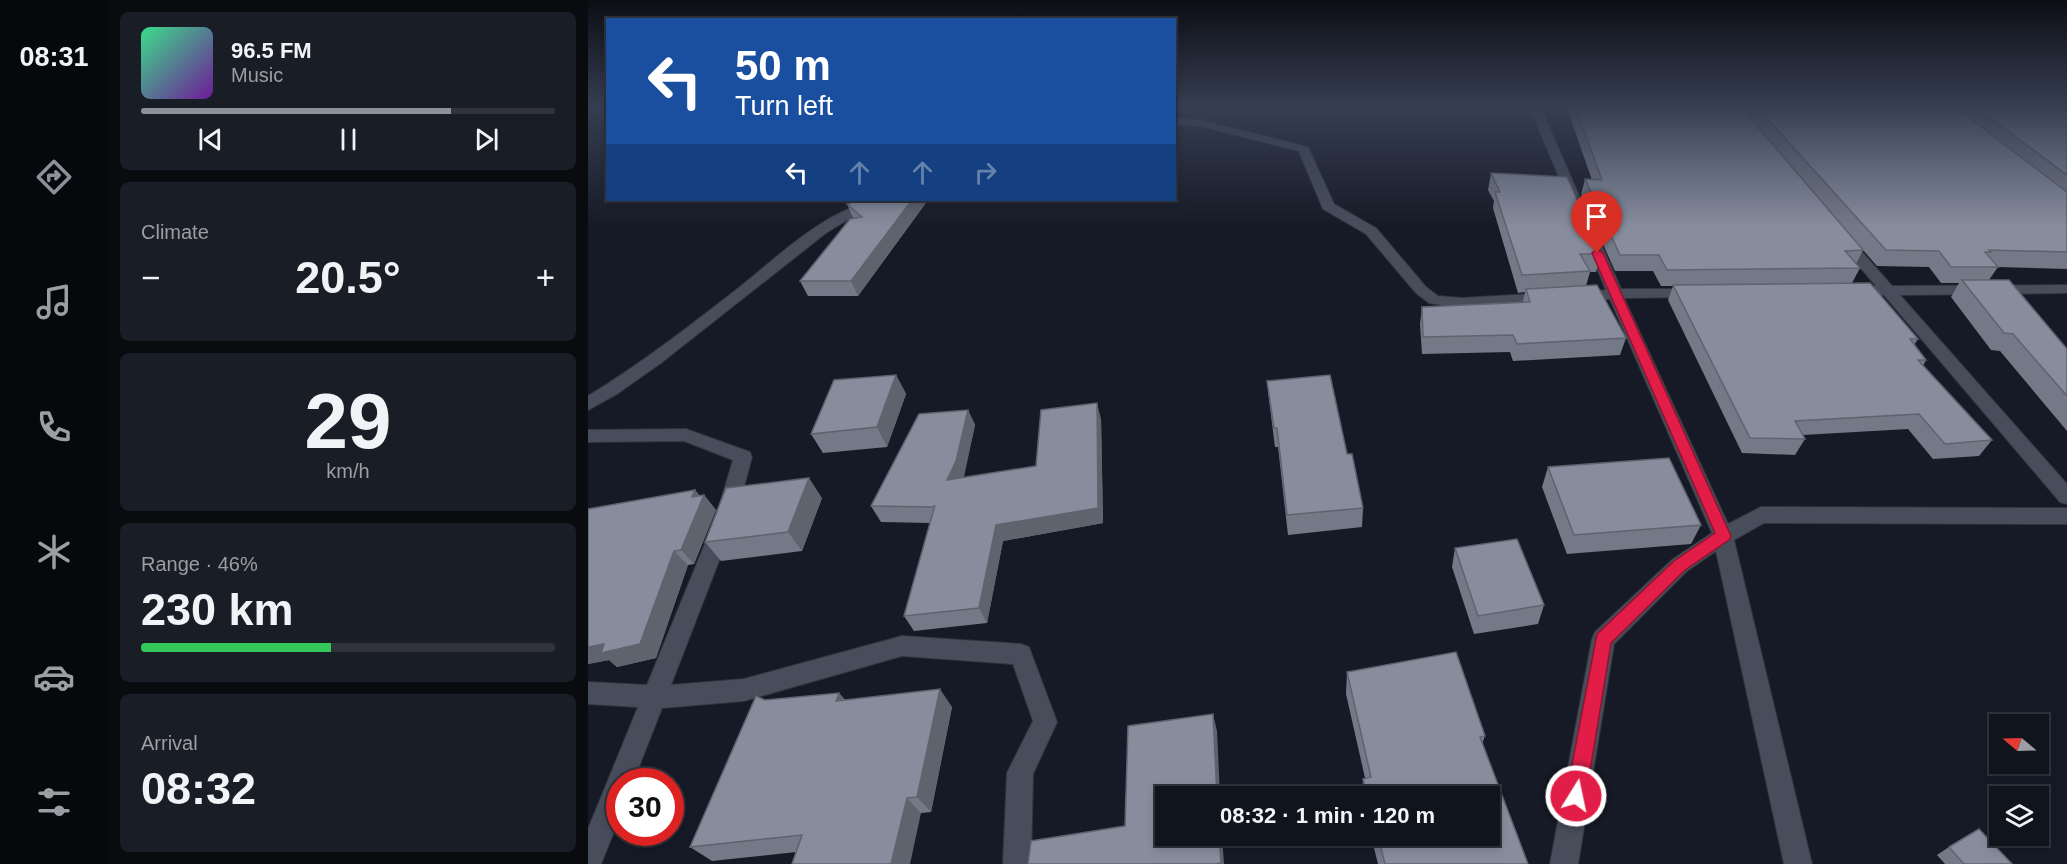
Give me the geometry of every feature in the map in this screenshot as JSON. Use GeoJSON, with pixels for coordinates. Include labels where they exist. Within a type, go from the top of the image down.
{"type":"FeatureCollection","features":[{"type":"Feature","properties":{"kind":"street"},"geometry":{"type":"LineString","coordinates":[[1293,146],[1304,149],[1328,206],[1371,231],[1421,290],[1434,300],[1462,303],[1616,294],[1710,293]]}},
{"type":"Feature","properties":{"kind":"street"},"geometry":{"type":"LineString","coordinates":[[1551,146],[1724,536],[1798,864]]}},
{"type":"Feature","properties":{"kind":"street"},"geometry":{"type":"LineString","coordinates":[[588,404],[630,379],[823,230],[862,206],[883,201]]}},
{"type":"Feature","properties":{"kind":"street"},"geometry":{"type":"LineString","coordinates":[[1834,229],[2067,497]]}},
{"type":"Feature","properties":{"kind":"street"},"geometry":{"type":"LineString","coordinates":[[1839,291],[2067,289]]}},
{"type":"Feature","properties":{"kind":"street"},"geometry":{"type":"LineString","coordinates":[[588,436],[686,435],[743,457],[726,517],[626,768]]}},
{"type":"Feature","properties":{"kind":"street"},"geometry":{"type":"LineString","coordinates":[[1564,864],[1603,639],[1680,565],[1761,515],[2067,516]]}},
{"type":"Feature","properties":{"kind":"street"},"geometry":{"type":"LineString","coordinates":[[588,693],[655,697],[744,690],[902,646],[1021,654],[1045,722],[1020,773],[1017,864]]}},
{"type":"Feature","properties":{"kind":"street"},"geometry":{"type":"LineString","coordinates":[[588,863],[606,817]]}},
{"type":"Feature","properties":{"kind":"building"},"geometry":{"type":"Polygon","coordinates":[[[1590,146],[1774,146],[1863,250],[1845,251],[1860,268],[1667,270],[1659,255],[1620,255],[1585,179],[1602,180],[1590,146]]]}},
{"type":"Feature","properties":{"kind":"building"},"geometry":{"type":"Polygon","coordinates":[[[1792,146],[2007,146],[2067,192],[2067,252],[1989,250],[1991,252],[1985,252],[1998,267],[1951,267],[1939,251],[1886,250],[1792,146]]]}},
{"type":"Feature","properties":{"kind":"building"},"geometry":{"type":"Polygon","coordinates":[[[2028,146],[2067,146],[2067,175],[2028,146]]]}},
{"type":"Feature","properties":{"kind":"building"},"geometry":{"type":"Polygon","coordinates":[[[1491,173],[1567,177],[1601,254],[1580,254],[1590,271],[1522,275],[1495,192],[1500,192],[1491,173]]]}},
{"type":"Feature","properties":{"kind":"building"},"geometry":{"type":"Polygon","coordinates":[[[856,201],[911,201],[851,281],[800,281],[850,219],[862,217],[847,204],[856,201]]]}},
{"type":"Feature","properties":{"kind":"building"},"geometry":{"type":"Polygon","coordinates":[[[1962,280],[2009,280],[2067,349],[2067,396],[2013,334],[2004,333],[1962,280]]]}},
{"type":"Feature","properties":{"kind":"building"},"geometry":{"type":"Polygon","coordinates":[[[1870,283],[1918,339],[1910,339],[1926,360],[1918,360],[1992,440],[1945,444],[1919,414],[1795,421],[1805,439],[1750,438],[1673,285],[1870,283]]]}},
{"type":"Feature","properties":{"kind":"building"},"geometry":{"type":"Polygon","coordinates":[[[1597,285],[1626,338],[1517,344],[1513,335],[1423,337],[1422,307],[1530,302],[1526,289],[1597,285]]]}},
{"type":"Feature","properties":{"kind":"building"},"geometry":{"type":"Polygon","coordinates":[[[896,375],[877,427],[811,434],[834,380],[896,375]]]}},
{"type":"Feature","properties":{"kind":"building"},"geometry":{"type":"Polygon","coordinates":[[[1330,375],[1347,454],[1352,454],[1363,508],[1287,515],[1277,428],[1274,428],[1267,381],[1330,375]]]}},
{"type":"Feature","properties":{"kind":"building"},"geometry":{"type":"Polygon","coordinates":[[[1097,403],[1098,508],[996,525],[979,608],[904,616],[935,505],[934,507],[871,506],[919,414],[968,410],[956,461],[947,480],[1036,466],[1041,410],[1097,403]]]}},
{"type":"Feature","properties":{"kind":"building"},"geometry":{"type":"Polygon","coordinates":[[[1669,458],[1701,525],[1574,535],[1548,467],[1669,458]]]}},
{"type":"Feature","properties":{"kind":"building"},"geometry":{"type":"Polygon","coordinates":[[[809,478],[788,532],[705,542],[726,488],[809,478]]]}},
{"type":"Feature","properties":{"kind":"building"},"geometry":{"type":"Polygon","coordinates":[[[695,490],[692,497],[704,495],[681,550],[674,551],[640,644],[601,653],[604,644],[588,647],[588,509],[695,490]]]}},
{"type":"Feature","properties":{"kind":"building"},"geometry":{"type":"Polygon","coordinates":[[[1517,539],[1544,605],[1478,616],[1455,548],[1517,539]]]}},
{"type":"Feature","properties":{"kind":"building"},"geometry":{"type":"Polygon","coordinates":[[[1456,652],[1485,736],[1480,737],[1499,786],[1365,786],[1363,779],[1371,777],[1347,672],[1456,652]]]}},
{"type":"Feature","properties":{"kind":"building"},"geometry":{"type":"Polygon","coordinates":[[[940,689],[917,797],[907,798],[891,864],[792,864],[802,835],[690,847],[756,696],[765,700],[839,693],[836,701],[940,689]]]}},
{"type":"Feature","properties":{"kind":"building"},"geometry":{"type":"Polygon","coordinates":[[[1213,714],[1217,786],[1155,786],[1155,846],[1220,846],[1221,863],[1028,864],[1031,841],[1125,826],[1128,726],[1213,714]]]}},
{"type":"Feature","properties":{"kind":"building"},"geometry":{"type":"Polygon","coordinates":[[[1500,790],[1528,864],[1385,864],[1380,846],[1500,846],[1500,790]]]}},
{"type":"Feature","properties":{"kind":"building"},"geometry":{"type":"Polygon","coordinates":[[[1979,829],[1989,840],[1989,846],[1995,846],[2012,864],[1964,864],[1949,847],[1979,829]]]}},
{"type":"Feature","properties":{"kind":"route"},"geometry":{"type":"LineString","coordinates":[[1576,796],[1603,639],[1680,565],[1724,536],[1597,253]]}}]}
